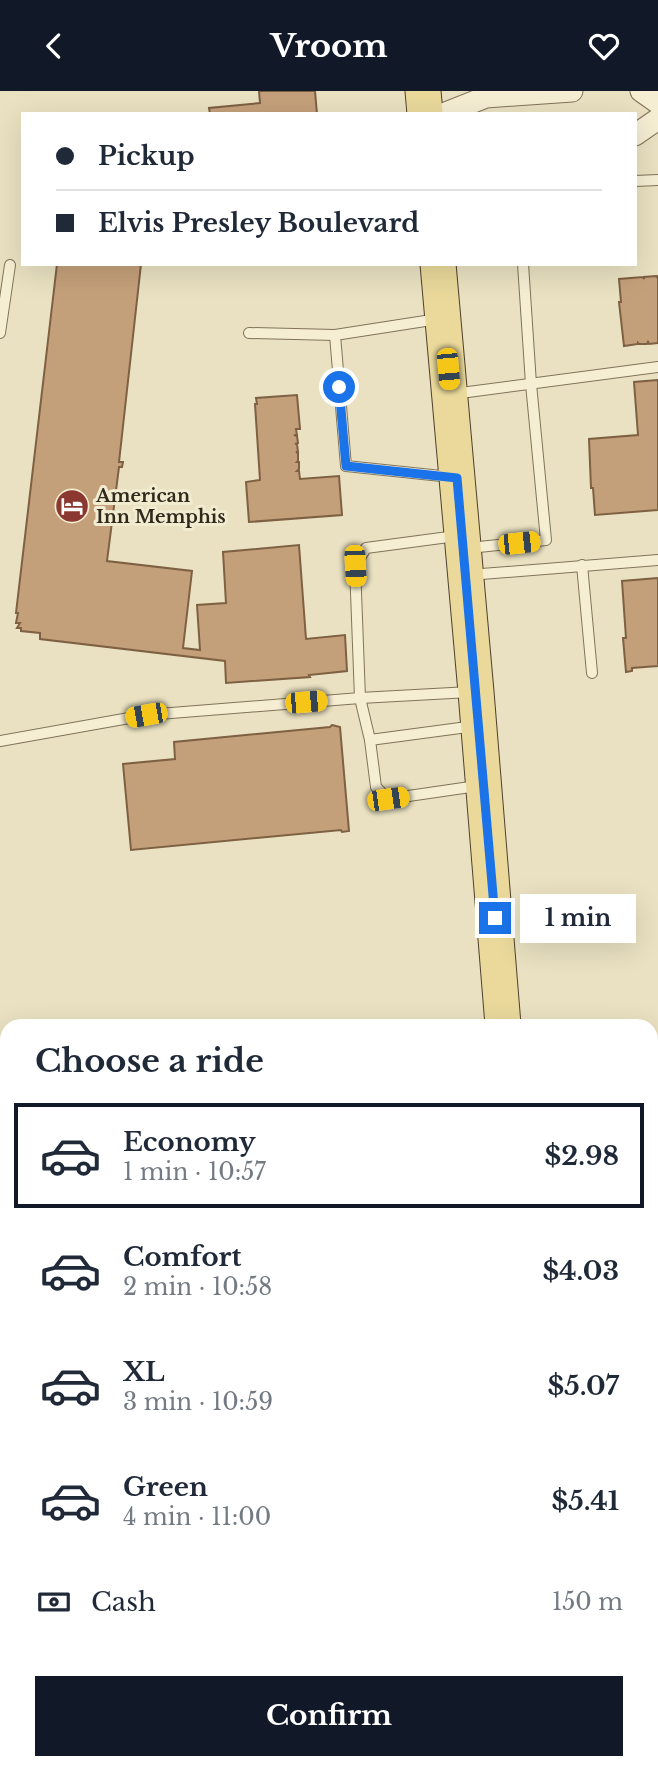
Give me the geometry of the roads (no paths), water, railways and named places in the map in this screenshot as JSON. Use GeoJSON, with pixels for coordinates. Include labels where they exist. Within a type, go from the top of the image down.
{"type":"FeatureCollection","features":[{"type":"Feature","properties":{"kind":"main road"},"geometry":{"type":"LineString","coordinates":[[423,91],[425,112]]}},
{"type":"Feature","properties":{"kind":"main road"},"geometry":{"type":"LineString","coordinates":[[439,266],[503,1019]]}},
{"type":"Feature","properties":{"kind":"street"},"geometry":{"type":"LineString","coordinates":[[448,112],[486,97],[572,91]]}},
{"type":"Feature","properties":{"kind":"street"},"geometry":{"type":"LineString","coordinates":[[640,91],[658,103]]}},
{"type":"Feature","properties":{"kind":"street"},"geometry":{"type":"LineString","coordinates":[[637,134],[658,119]]}},
{"type":"Feature","properties":{"kind":"lane"},"geometry":{"type":"LineString","coordinates":[[637,181],[658,180]]}},
{"type":"Feature","properties":{"kind":"lane"},"geometry":{"type":"LineString","coordinates":[[0,333],[10,265]]}},
{"type":"Feature","properties":{"kind":"lane"},"geometry":{"type":"LineString","coordinates":[[464,553],[546,540],[523,266]]}},
{"type":"Feature","properties":{"kind":"lane"},"geometry":{"type":"LineString","coordinates":[[249,333],[335,335],[443,318]]}},
{"type":"Feature","properties":{"kind":"lane"},"geometry":{"type":"LineString","coordinates":[[335,335],[346,466],[457,478]]}},
{"type":"Feature","properties":{"kind":"lane"},"geometry":{"type":"LineString","coordinates":[[450,395],[658,367]]}},
{"type":"Feature","properties":{"kind":"lane"},"geometry":{"type":"LineString","coordinates":[[484,785],[388,799],[376,787],[370,740],[360,698],[355,566],[366,548],[464,553],[582,565],[658,560]]}},
{"type":"Feature","properties":{"kind":"lane"},"geometry":{"type":"LineString","coordinates":[[582,565],[592,673]]}},
{"type":"Feature","properties":{"kind":"lane"},"geometry":{"type":"LineString","coordinates":[[0,741],[146,715],[360,698],[478,709]]}},
{"type":"Feature","properties":{"kind":"lane"},"geometry":{"type":"LineString","coordinates":[[370,740],[478,709]]}},
{"type":"Feature","properties":{"kind":"place","name":"American Inn Memphis"},"geometry":{"type":"Point","coordinates":[72,506]}}]}
